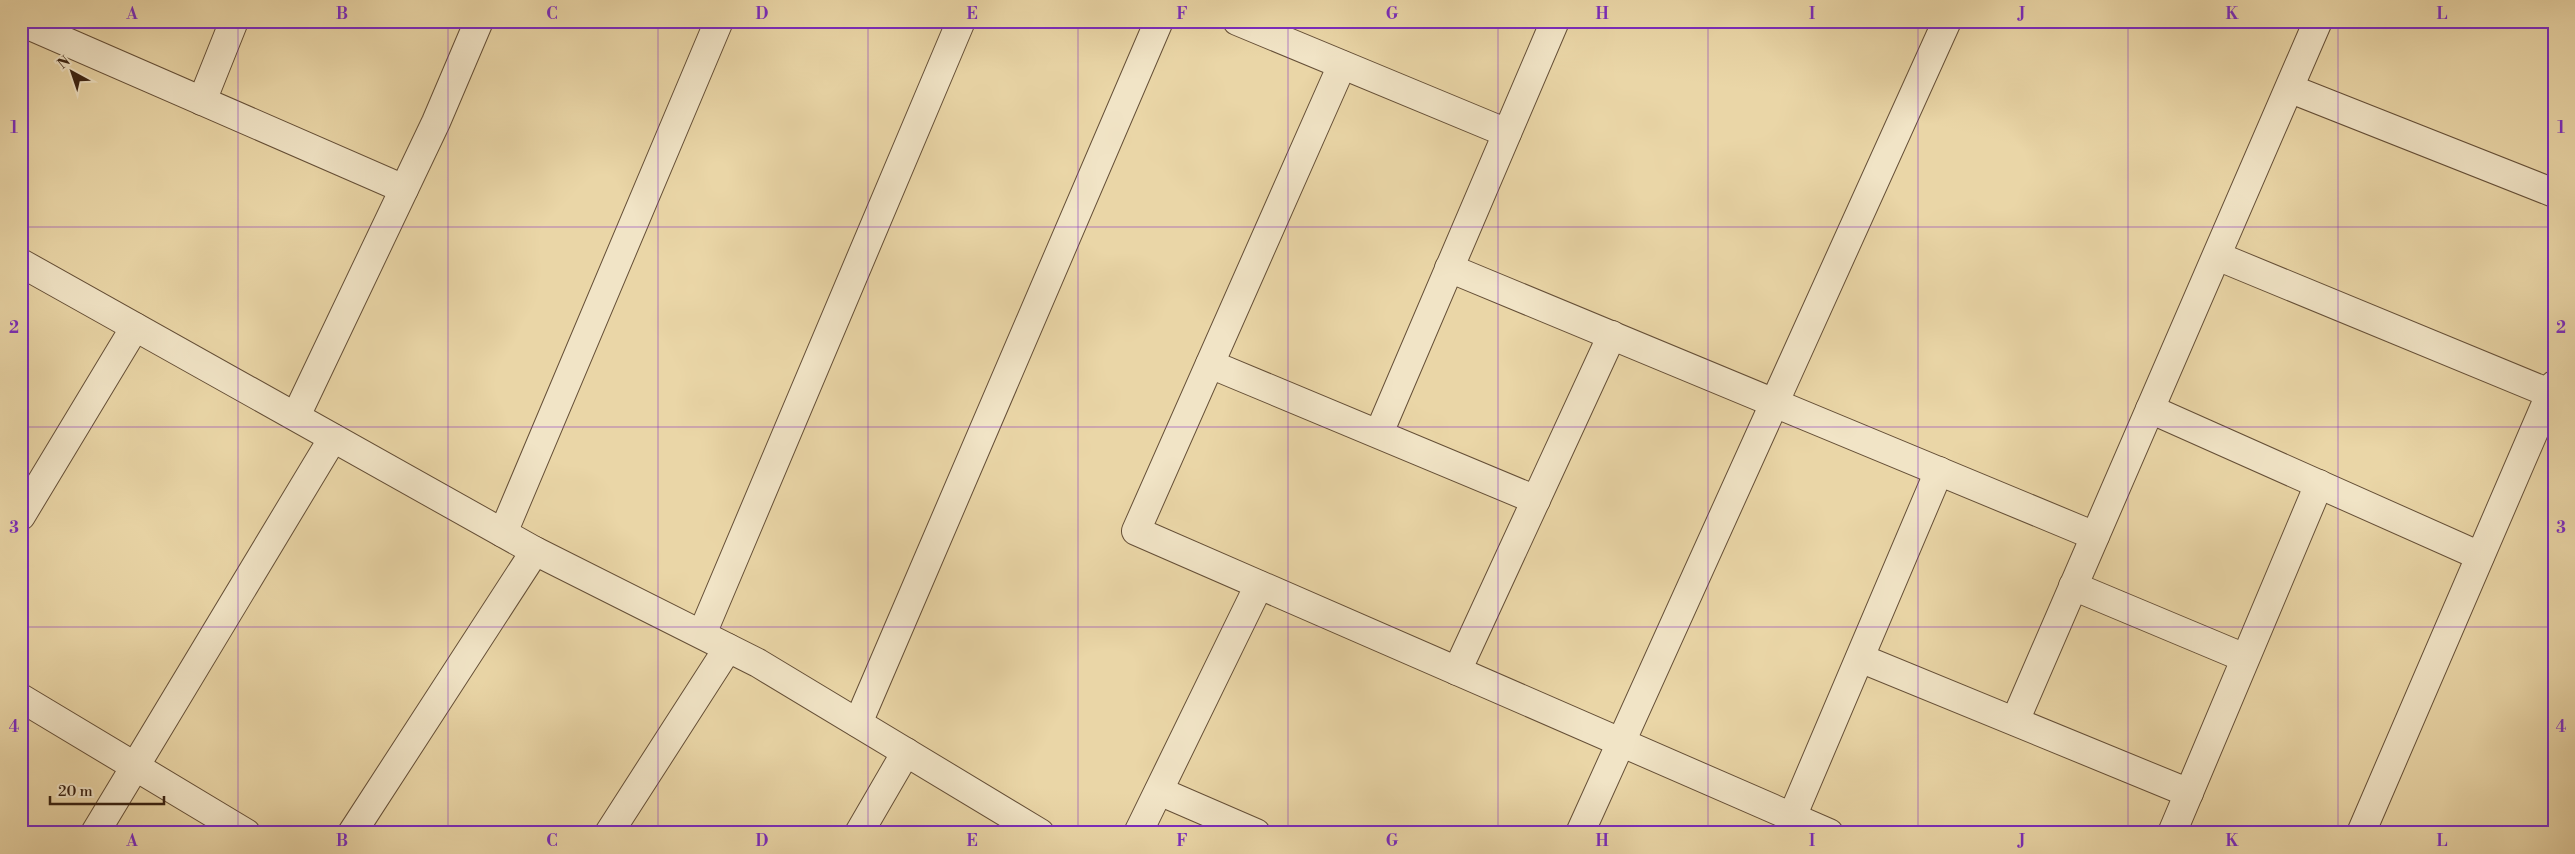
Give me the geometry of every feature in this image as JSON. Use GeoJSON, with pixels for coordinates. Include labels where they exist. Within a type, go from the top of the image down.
{"type":"FeatureCollection","features":[{"type":"Feature","properties":{"kind":"street"},"geometry":{"type":"LineString","coordinates":[[202,101],[234,21]]}},
{"type":"Feature","properties":{"kind":"street"},"geometry":{"type":"LineString","coordinates":[[296,416],[404,190],[479,21]]}},
{"type":"Feature","properties":{"kind":"street"},"geometry":{"type":"LineString","coordinates":[[503,533],[719,21]]}},
{"type":"Feature","properties":{"kind":"street"},"geometry":{"type":"LineString","coordinates":[[702,634],[961,21]]}},
{"type":"Feature","properties":{"kind":"street"},"geometry":{"type":"LineString","coordinates":[[858,723],[1159,21]]}},
{"type":"Feature","properties":{"kind":"street"},"geometry":{"type":"LineString","coordinates":[[1237,21],[1507,134]]}},
{"type":"Feature","properties":{"kind":"street"},"geometry":{"type":"LineString","coordinates":[[1379,433],[1555,21]]}},
{"type":"Feature","properties":{"kind":"street"},"geometry":{"type":"LineString","coordinates":[[1580,833],[1947,21]]}},
{"type":"Feature","properties":{"kind":"street"},"geometry":{"type":"LineString","coordinates":[[2014,721],[2291,89],[2318,21]]}},
{"type":"Feature","properties":{"kind":"street"},"geometry":{"type":"LineString","coordinates":[[21,22],[404,190]]}},
{"type":"Feature","properties":{"kind":"street"},"geometry":{"type":"LineString","coordinates":[[1342,65],[1136,531],[1829,833]]}},
{"type":"Feature","properties":{"kind":"street"},"geometry":{"type":"LineString","coordinates":[[2291,89],[2554,193]]}},
{"type":"Feature","properties":{"kind":"street"},"geometry":{"type":"LineString","coordinates":[[2217,256],[2553,392],[2361,833]]}},
{"type":"Feature","properties":{"kind":"street"},"geometry":{"type":"LineString","coordinates":[[21,263],[535,551],[758,662],[1040,833]]}},
{"type":"Feature","properties":{"kind":"street"},"geometry":{"type":"LineString","coordinates":[[1449,268],[1775,401],[2095,536]]}},
{"type":"Feature","properties":{"kind":"street"},"geometry":{"type":"LineString","coordinates":[[21,516],[135,327]]}},
{"type":"Feature","properties":{"kind":"street"},"geometry":{"type":"LineString","coordinates":[[1458,671],[1612,335]]}},
{"type":"Feature","properties":{"kind":"street"},"geometry":{"type":"LineString","coordinates":[[1210,364],[1536,500]]}},
{"type":"Feature","properties":{"kind":"street"},"geometry":{"type":"LineString","coordinates":[[2150,409],[2480,556]]}},
{"type":"Feature","properties":{"kind":"street"},"geometry":{"type":"LineString","coordinates":[[95,833],[333,438]]}},
{"type":"Feature","properties":{"kind":"street"},"geometry":{"type":"LineString","coordinates":[[1792,817],[1939,470]]}},
{"type":"Feature","properties":{"kind":"street"},"geometry":{"type":"LineString","coordinates":[[2172,833],[2319,484]]}},
{"type":"Feature","properties":{"kind":"street"},"geometry":{"type":"LineString","coordinates":[[352,833],[535,551]]}},
{"type":"Feature","properties":{"kind":"street"},"geometry":{"type":"LineString","coordinates":[[1138,833],[1259,584]]}},
{"type":"Feature","properties":{"kind":"street"},"geometry":{"type":"LineString","coordinates":[[2073,586],[2245,658]]}},
{"type":"Feature","properties":{"kind":"street"},"geometry":{"type":"LineString","coordinates":[[609,833],[728,648]]}},
{"type":"Feature","properties":{"kind":"street"},"geometry":{"type":"LineString","coordinates":[[1860,658],[2189,793]]}},
{"type":"Feature","properties":{"kind":"street"},"geometry":{"type":"LineString","coordinates":[[21,698],[246,833]]}},
{"type":"Feature","properties":{"kind":"street"},"geometry":{"type":"LineString","coordinates":[[859,833],[906,752]]}},
{"type":"Feature","properties":{"kind":"street"},"geometry":{"type":"LineString","coordinates":[[1159,791],[1256,833]]}}]}
